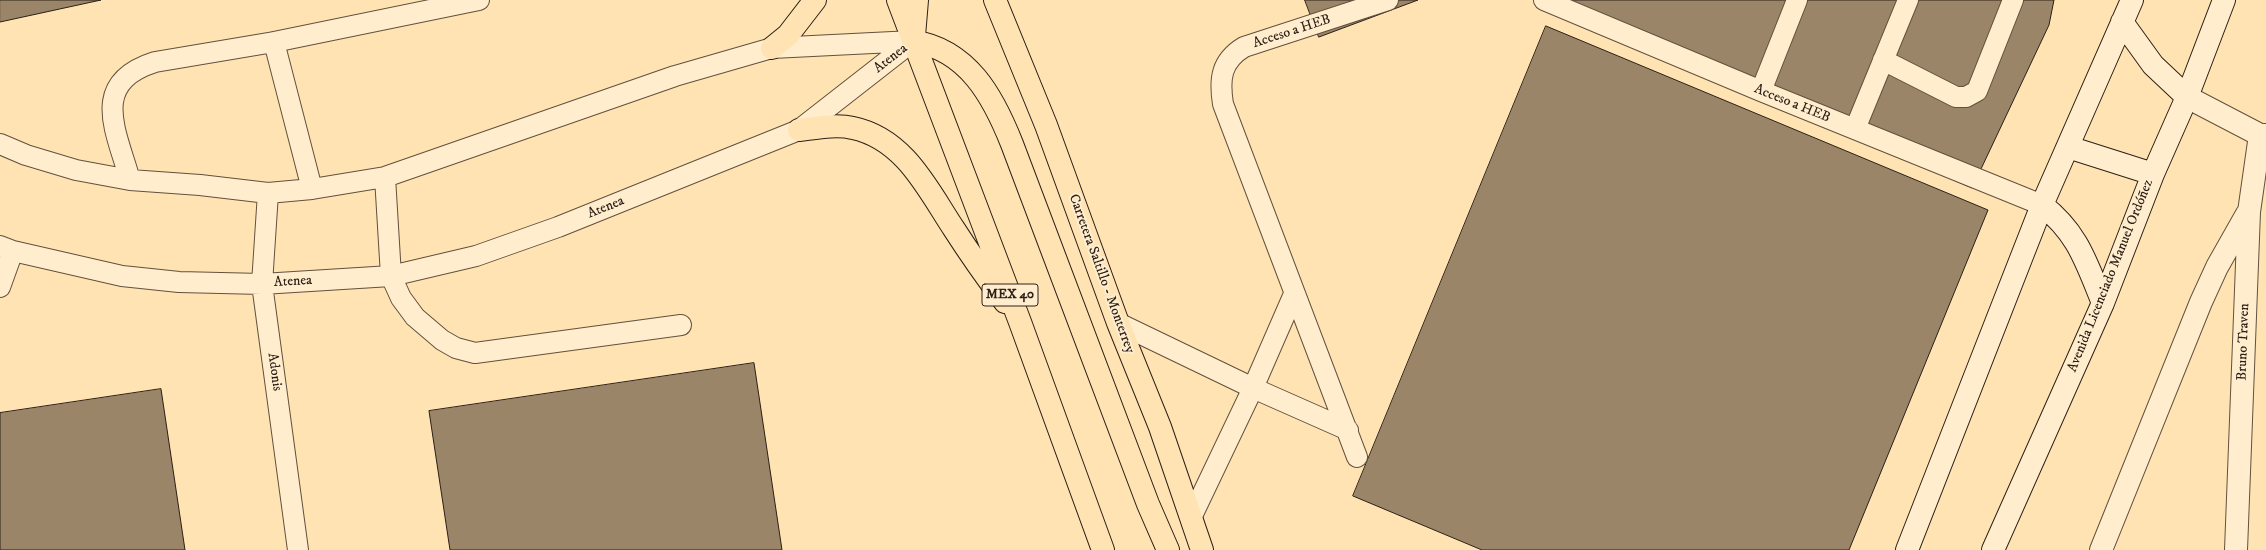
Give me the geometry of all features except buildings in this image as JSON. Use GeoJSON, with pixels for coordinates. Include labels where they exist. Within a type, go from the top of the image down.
{"type":"FeatureCollection","features":[{"type":"Feature","properties":{"kind":"main road"},"geometry":{"type":"LineString","coordinates":[[772,48],[788,34],[815,0]]}},
{"type":"Feature","properties":{"kind":"main road","name":"MEX 40"},"geometry":{"type":"LineString","coordinates":[[898,0],[1020,322],[1103,550]]}},
{"type":"Feature","properties":{"kind":"main road"},"geometry":{"type":"LineString","coordinates":[[917,0],[913,41],[943,49],[962,64],[978,80],[994,102],[1015,151],[1148,504],[1168,550]]}},
{"type":"Feature","properties":{"kind":"main road","name":"Carretera Saltillo - Monterrey"},"geometry":{"type":"LineString","coordinates":[[995,0],[1046,125],[1118,323],[1160,427],[1202,550]]}},
{"type":"Feature","properties":{"kind":"main road"},"geometry":{"type":"LineString","coordinates":[[1907,550],[2042,205],[2132,0]]}},
{"type":"Feature","properties":{"kind":"main road","name":"Avenida Licenciado Manuel Ordóñez"},"geometry":{"type":"LineString","coordinates":[[1993,550],[2103,303],[2153,174],[2187,97],[2224,0]]}},
{"type":"Feature","properties":{"kind":"main road"},"geometry":{"type":"LineString","coordinates":[[2122,22],[2153,65],[2187,97],[2263,135]]}},
{"type":"Feature","properties":{"kind":"main road"},"geometry":{"type":"LineString","coordinates":[[799,130],[828,126],[853,127],[871,134],[888,144],[908,161],[924,181],[953,228],[1020,322]]}},
{"type":"Feature","properties":{"kind":"main road","name":"Bruno Traven"},"geometry":{"type":"LineString","coordinates":[[2236,550],[2249,212],[2263,135]]}},
{"type":"Feature","properties":{"kind":"main road"},"geometry":{"type":"LineString","coordinates":[[2068,147],[2153,174]]}},
{"type":"Feature","properties":{"kind":"main road"},"geometry":{"type":"LineString","coordinates":[[2042,205],[2060,219],[2073,234],[2103,303]]}},
{"type":"Feature","properties":{"kind":"main road"},"geometry":{"type":"LineString","coordinates":[[2101,550],[2216,267],[2249,212]]}},
{"type":"Feature","properties":{"kind":"main road"},"geometry":{"type":"LineString","coordinates":[[1082,495],[1092,550]]}},
{"type":"Feature","properties":{"kind":"lane"},"geometry":{"type":"LineString","coordinates":[[130,180],[113,122],[113,96],[121,80],[137,68],[155,62],[274,42],[479,0]]}},
{"type":"Feature","properties":{"kind":"lane","name":"Acceso a HEB"},"geometry":{"type":"LineString","coordinates":[[1294,294],[1223,104],[1220,89],[1223,72],[1227,61],[1233,54],[1244,47],[1362,4],[1388,0]]}},
{"type":"Feature","properties":{"kind":"lane","name":"Acceso a HEB"},"geometry":{"type":"LineString","coordinates":[[1544,0],[1761,91],[2042,205]]}},
{"type":"Feature","properties":{"kind":"lane"},"geometry":{"type":"LineString","coordinates":[[1761,91],[1797,0]]}},
{"type":"Feature","properties":{"kind":"lane"},"geometry":{"type":"LineString","coordinates":[[1855,129],[1908,0]]}},
{"type":"Feature","properties":{"kind":"lane"},"geometry":{"type":"LineString","coordinates":[[1883,60],[1956,97],[1966,97],[1977,90],[2013,0]]}},
{"type":"Feature","properties":{"kind":"lane","name":"Atenea"},"geometry":{"type":"LineString","coordinates":[[0,144],[26,155],[76,170],[130,180],[200,185],[268,193],[312,189],[385,177],[675,76],[772,48],[913,41]]}},
{"type":"Feature","properties":{"kind":"lane","name":"Atenea"},"geometry":{"type":"LineString","coordinates":[[6,248],[122,276],[179,282],[262,284],[391,276],[476,256],[558,227],[799,130],[913,41]]}},
{"type":"Feature","properties":{"kind":"lane"},"geometry":{"type":"LineString","coordinates":[[274,42],[312,189]]}},
{"type":"Feature","properties":{"kind":"lane"},"geometry":{"type":"LineString","coordinates":[[385,177],[391,276],[401,298],[415,317],[451,345],[475,353],[681,325]]}},
{"type":"Feature","properties":{"kind":"lane","name":"Adonis"},"geometry":{"type":"LineString","coordinates":[[268,193],[262,284],[298,550]]}},
{"type":"Feature","properties":{"kind":"lane"},"geometry":{"type":"LineString","coordinates":[[0,286],[6,248]]}},
{"type":"Feature","properties":{"kind":"lane"},"geometry":{"type":"LineString","coordinates":[[1191,518],[1243,408],[1245,383],[1294,294]]}},
{"type":"Feature","properties":{"kind":"lane"},"geometry":{"type":"LineString","coordinates":[[1294,294],[1348,430],[1357,457]]}},
{"type":"Feature","properties":{"kind":"lane"},"geometry":{"type":"LineString","coordinates":[[1118,323],[1348,430]]}}]}
